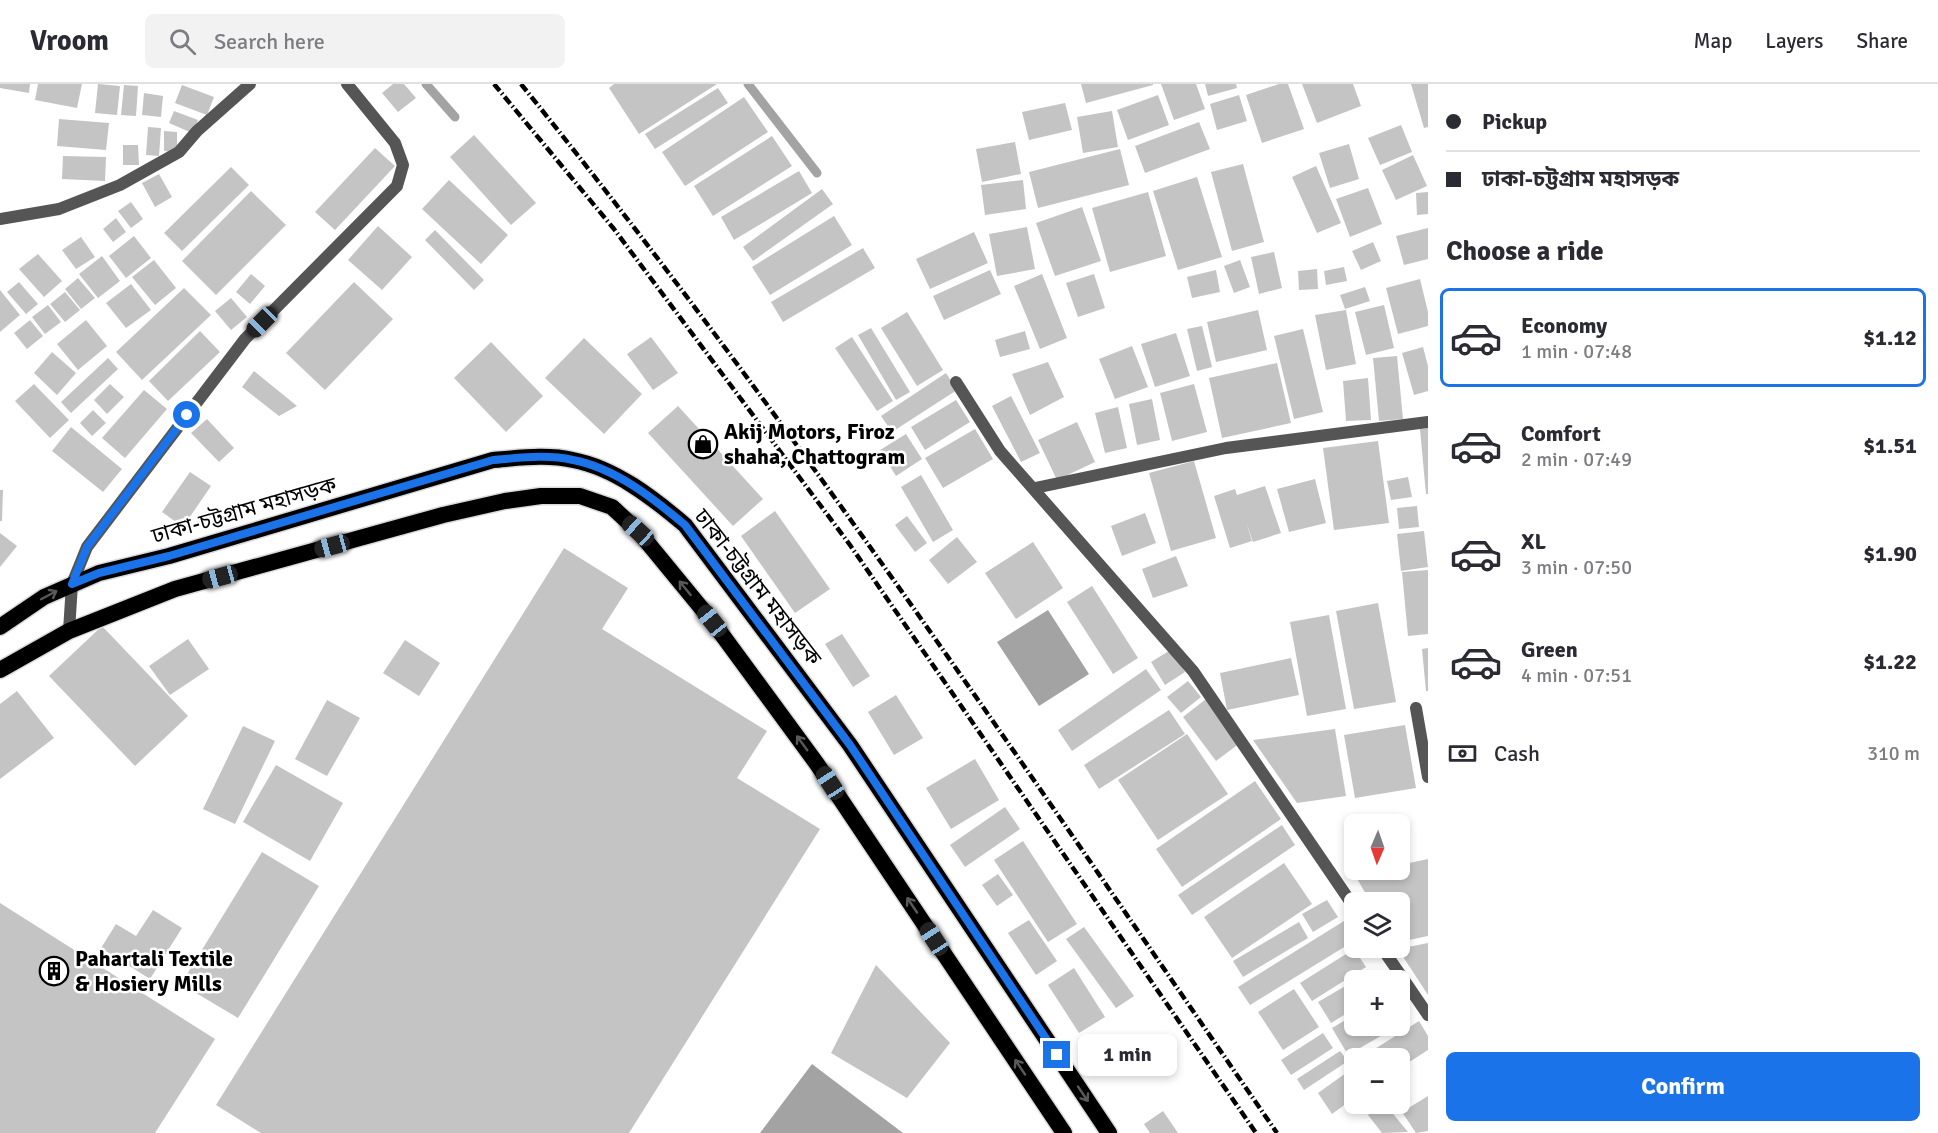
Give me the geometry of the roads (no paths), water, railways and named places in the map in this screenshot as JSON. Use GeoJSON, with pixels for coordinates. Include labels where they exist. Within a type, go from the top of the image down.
{"type":"FeatureCollection","features":[{"type":"Feature","properties":{"kind":"highway","name":"ঢাকা-চট্টগ্রাম মহাসড়ক"},"geometry":{"type":"LineString","coordinates":[[0,627],[44,597],[99,573],[169,556],[493,460],[535,457],[573,460],[608,472],[660,503],[685,525],[850,745],[1109,1133]]}},
{"type":"Feature","properties":{"kind":"highway"},"geometry":{"type":"LineString","coordinates":[[0,670],[69,631],[175,590],[443,515],[505,501],[541,496],[580,496],[612,507],[638,531],[712,621],[817,764],[1064,1133]]}},
{"type":"Feature","properties":{"kind":"street"},"geometry":{"type":"LineString","coordinates":[[0,219],[59,209],[120,185],[178,152],[197,131],[250,84]]}},
{"type":"Feature","properties":{"kind":"street"},"geometry":{"type":"LineString","coordinates":[[69,631],[72,584],[87,547],[245,339],[397,186],[403,165],[394,143],[347,84]]}},
{"type":"Feature","properties":{"kind":"street"},"geometry":{"type":"LineString","coordinates":[[956,382],[1000,451],[1035,488],[1193,671],[1344,892]]}},
{"type":"Feature","properties":{"kind":"street"},"geometry":{"type":"LineString","coordinates":[[1035,488],[1226,448],[1428,422]]}},
{"type":"Feature","properties":{"kind":"street"},"geometry":{"type":"LineString","coordinates":[[1416,708],[1428,777]]}},
{"type":"Feature","properties":{"kind":"street"},"geometry":{"type":"LineString","coordinates":[[1389,958],[1428,1015]]}},
{"type":"Feature","properties":{"kind":"waterway"},"geometry":{"type":"LineString","coordinates":[[426,84],[455,117]]}},
{"type":"Feature","properties":{"kind":"waterway"},"geometry":{"type":"LineString","coordinates":[[748,84],[817,173]]}},
{"type":"Feature","properties":{"kind":"railway"},"geometry":{"type":"LineString","coordinates":[[494,84],[614,229],[850,545],[1256,1133]]}},
{"type":"Feature","properties":{"kind":"railway"},"geometry":{"type":"LineString","coordinates":[[521,84],[621,211],[815,470],[1002,734],[1277,1133]]}},
{"type":"Feature","properties":{"kind":"place","name":"Akij Motors, Firoz shaha, Chattogram"},"geometry":{"type":"Point","coordinates":[703,444]}},
{"type":"Feature","properties":{"kind":"place","name":"Pahartali Textile & Hosiery Mills"},"geometry":{"type":"Point","coordinates":[54,971]}}]}
